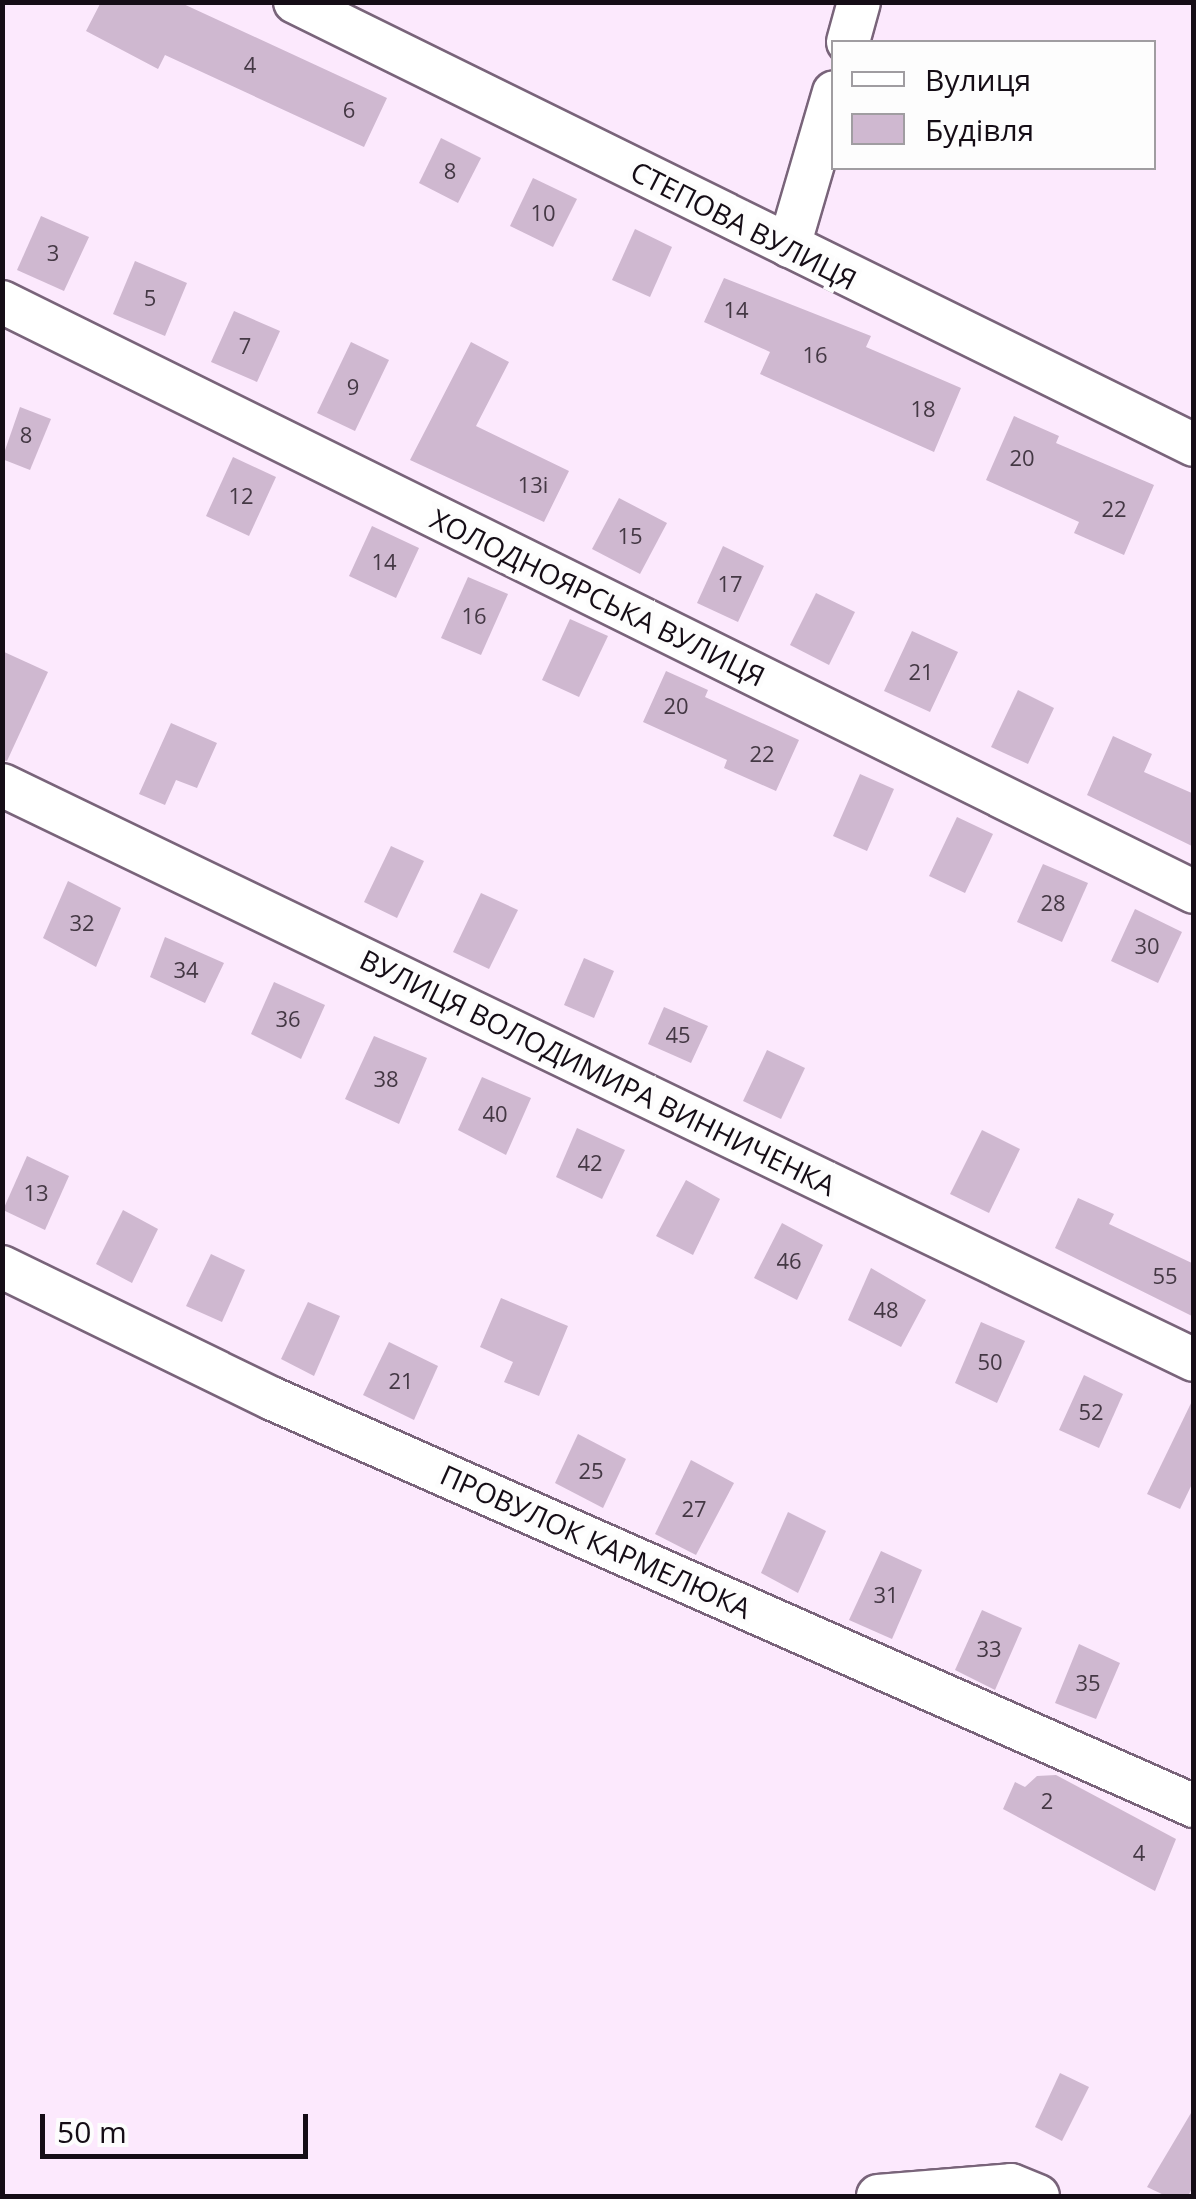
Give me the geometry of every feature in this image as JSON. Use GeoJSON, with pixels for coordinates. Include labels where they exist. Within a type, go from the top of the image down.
{"type":"FeatureCollection","features":[{"type":"Feature","properties":{"kind":"street","name":"СТЕПОВА ВУЛИЦЯ"},"geometry":{"type":"LineString","coordinates":[[295,2],[1194,445]]}},
{"type":"Feature","properties":{"kind":"street"},"geometry":{"type":"LineString","coordinates":[[849,40],[859,2]]}},
{"type":"Feature","properties":{"kind":"street"},"geometry":{"type":"LineString","coordinates":[[789,246],[831,102]]}},
{"type":"Feature","properties":{"kind":"street","name":"ХОЛОДНОЯРСЬКА ВУЛИЦЯ"},"geometry":{"type":"LineString","coordinates":[[2,302],[1194,892]]}},
{"type":"Feature","properties":{"kind":"street","name":"ВУЛИЦЯ ВОЛОДИМИРА ВИННИЧЕНКА"},"geometry":{"type":"LineString","coordinates":[[2,785],[1194,1360]]}},
{"type":"Feature","properties":{"kind":"street","name":"ПРОВУЛОК КАРМЕЛЮКА"},"geometry":{"type":"LineString","coordinates":[[2,1267],[273,1399],[1194,1806]]}},
{"type":"Feature","properties":{"kind":"street"},"geometry":{"type":"LineString","coordinates":[[878,2196],[1011,2185],[1038,2196]]}},
{"type":"Feature","properties":{"kind":"building"},"geometry":{"type":"Polygon","coordinates":[[[101,2],[179,2],[387,98],[364,147],[165,55],[158,69],[86,31],[101,2]]]}},
{"type":"Feature","properties":{"kind":"building"},"geometry":{"type":"Polygon","coordinates":[[[441,138],[481,158],[458,203],[419,183],[441,138]]]}},
{"type":"Feature","properties":{"kind":"building"},"geometry":{"type":"Polygon","coordinates":[[[533,178],[577,199],[553,247],[510,226],[533,178]]]}},
{"type":"Feature","properties":{"kind":"building"},"geometry":{"type":"Polygon","coordinates":[[[41,216],[89,237],[64,291],[17,270],[41,216]]]}},
{"type":"Feature","properties":{"kind":"building"},"geometry":{"type":"Polygon","coordinates":[[[635,229],[672,247],[650,297],[612,280],[635,229]]]}},
{"type":"Feature","properties":{"kind":"building"},"geometry":{"type":"Polygon","coordinates":[[[135,261],[187,283],[165,336],[113,314],[135,261]]]}},
{"type":"Feature","properties":{"kind":"building"},"geometry":{"type":"Polygon","coordinates":[[[724,278],[871,336],[866,347],[961,388],[934,452],[760,374],[770,352],[704,322],[724,278]]]}},
{"type":"Feature","properties":{"kind":"building"},"geometry":{"type":"Polygon","coordinates":[[[234,311],[280,331],[257,382],[211,362],[234,311]]]}},
{"type":"Feature","properties":{"kind":"building"},"geometry":{"type":"Polygon","coordinates":[[[351,342],[389,360],[355,431],[317,413],[351,342]]]}},
{"type":"Feature","properties":{"kind":"building"},"geometry":{"type":"Polygon","coordinates":[[[471,342],[509,362],[476,426],[569,471],[544,522],[410,460],[471,342]]]}},
{"type":"Feature","properties":{"kind":"building"},"geometry":{"type":"Polygon","coordinates":[[[20,407],[51,419],[30,470],[2,459],[20,407]]]}},
{"type":"Feature","properties":{"kind":"building"},"geometry":{"type":"Polygon","coordinates":[[[1014,416],[1059,436],[1056,443],[1154,485],[1124,555],[1074,533],[1079,522],[986,480],[1014,416]]]}},
{"type":"Feature","properties":{"kind":"building"},"geometry":{"type":"Polygon","coordinates":[[[233,457],[276,477],[249,536],[206,516],[233,457]]]}},
{"type":"Feature","properties":{"kind":"building"},"geometry":{"type":"Polygon","coordinates":[[[619,498],[667,523],[640,574],[592,549],[619,498]]]}},
{"type":"Feature","properties":{"kind":"building"},"geometry":{"type":"Polygon","coordinates":[[[372,526],[419,548],[396,598],[349,576],[372,526]]]}},
{"type":"Feature","properties":{"kind":"building"},"geometry":{"type":"Polygon","coordinates":[[[723,546],[764,566],[738,622],[697,603],[723,546]]]}},
{"type":"Feature","properties":{"kind":"building"},"geometry":{"type":"Polygon","coordinates":[[[468,577],[508,594],[481,655],[441,638],[468,577]]]}},
{"type":"Feature","properties":{"kind":"building"},"geometry":{"type":"Polygon","coordinates":[[[816,593],[855,612],[829,665],[790,645],[816,593]]]}},
{"type":"Feature","properties":{"kind":"building"},"geometry":{"type":"Polygon","coordinates":[[[570,619],[608,636],[579,697],[542,680],[570,619]]]}},
{"type":"Feature","properties":{"kind":"building"},"geometry":{"type":"Polygon","coordinates":[[[912,631],[958,652],[930,712],[884,691],[912,631]]]}},
{"type":"Feature","properties":{"kind":"building"},"geometry":{"type":"Polygon","coordinates":[[[2,651],[48,672],[7,761],[2,760],[2,651]]]}},
{"type":"Feature","properties":{"kind":"building"},"geometry":{"type":"Polygon","coordinates":[[[666,671],[708,690],[705,697],[799,740],[776,791],[724,768],[727,760],[643,722],[666,671]]]}},
{"type":"Feature","properties":{"kind":"building"},"geometry":{"type":"Polygon","coordinates":[[[1018,690],[1054,708],[1028,764],[991,747],[1018,690]]]}},
{"type":"Feature","properties":{"kind":"building"},"geometry":{"type":"Polygon","coordinates":[[[171,723],[217,743],[197,788],[176,780],[165,805],[139,794],[171,723]]]}},
{"type":"Feature","properties":{"kind":"building"},"geometry":{"type":"Polygon","coordinates":[[[1113,736],[1152,754],[1144,772],[1194,794],[1194,847],[1087,795],[1113,736]]]}},
{"type":"Feature","properties":{"kind":"building"},"geometry":{"type":"Polygon","coordinates":[[[860,774],[894,789],[867,851],[833,836],[860,774]]]}},
{"type":"Feature","properties":{"kind":"building"},"geometry":{"type":"Polygon","coordinates":[[[957,817],[993,834],[965,893],[929,876],[957,817]]]}},
{"type":"Feature","properties":{"kind":"building"},"geometry":{"type":"Polygon","coordinates":[[[391,846],[424,861],[397,918],[364,902],[391,846]]]}},
{"type":"Feature","properties":{"kind":"building"},"geometry":{"type":"Polygon","coordinates":[[[1043,864],[1088,883],[1062,942],[1017,922],[1043,864]]]}},
{"type":"Feature","properties":{"kind":"building"},"geometry":{"type":"Polygon","coordinates":[[[68,881],[121,908],[96,967],[43,938],[68,881]]]}},
{"type":"Feature","properties":{"kind":"building"},"geometry":{"type":"Polygon","coordinates":[[[481,893],[518,910],[489,969],[453,952],[481,893]]]}},
{"type":"Feature","properties":{"kind":"building"},"geometry":{"type":"Polygon","coordinates":[[[1135,909],[1182,932],[1158,983],[1111,961],[1135,909]]]}},
{"type":"Feature","properties":{"kind":"building"},"geometry":{"type":"Polygon","coordinates":[[[165,937],[224,963],[205,1003],[150,977],[165,937]]]}},
{"type":"Feature","properties":{"kind":"building"},"geometry":{"type":"Polygon","coordinates":[[[584,958],[614,971],[594,1018],[564,1005],[584,958]]]}},
{"type":"Feature","properties":{"kind":"building"},"geometry":{"type":"Polygon","coordinates":[[[274,982],[325,1005],[301,1059],[251,1034],[274,982]]]}},
{"type":"Feature","properties":{"kind":"building"},"geometry":{"type":"Polygon","coordinates":[[[664,1007],[708,1026],[691,1063],[648,1044],[664,1007]]]}},
{"type":"Feature","properties":{"kind":"building"},"geometry":{"type":"Polygon","coordinates":[[[374,1036],[427,1058],[399,1124],[345,1099],[374,1036]]]}},
{"type":"Feature","properties":{"kind":"building"},"geometry":{"type":"Polygon","coordinates":[[[767,1050],[805,1068],[781,1119],[743,1101],[767,1050]]]}},
{"type":"Feature","properties":{"kind":"building"},"geometry":{"type":"Polygon","coordinates":[[[482,1077],[531,1098],[506,1155],[458,1130],[482,1077]]]}},
{"type":"Feature","properties":{"kind":"building"},"geometry":{"type":"Polygon","coordinates":[[[577,1128],[625,1150],[602,1199],[556,1177],[577,1128]]]}},
{"type":"Feature","properties":{"kind":"building"},"geometry":{"type":"Polygon","coordinates":[[[982,1130],[1020,1149],[989,1213],[950,1194],[982,1130]]]}},
{"type":"Feature","properties":{"kind":"building"},"geometry":{"type":"Polygon","coordinates":[[[27,1156],[69,1176],[45,1230],[3,1210],[27,1156]]]}},
{"type":"Feature","properties":{"kind":"building"},"geometry":{"type":"Polygon","coordinates":[[[686,1180],[720,1199],[693,1255],[656,1236],[686,1180]]]}},
{"type":"Feature","properties":{"kind":"building"},"geometry":{"type":"Polygon","coordinates":[[[1078,1198],[1114,1214],[1109,1224],[1194,1264],[1194,1317],[1055,1248],[1078,1198]]]}},
{"type":"Feature","properties":{"kind":"building"},"geometry":{"type":"Polygon","coordinates":[[[123,1210],[158,1229],[132,1283],[96,1264],[123,1210]]]}},
{"type":"Feature","properties":{"kind":"building"},"geometry":{"type":"Polygon","coordinates":[[[782,1223],[823,1245],[797,1300],[754,1278],[782,1223]]]}},
{"type":"Feature","properties":{"kind":"building"},"geometry":{"type":"Polygon","coordinates":[[[211,1254],[245,1270],[222,1322],[186,1306],[211,1254]]]}},
{"type":"Feature","properties":{"kind":"building"},"geometry":{"type":"Polygon","coordinates":[[[871,1268],[926,1300],[901,1347],[848,1320],[871,1268]]]}},
{"type":"Feature","properties":{"kind":"building"},"geometry":{"type":"Polygon","coordinates":[[[501,1298],[568,1326],[539,1396],[504,1382],[513,1362],[480,1347],[501,1298]]]}},
{"type":"Feature","properties":{"kind":"building"},"geometry":{"type":"Polygon","coordinates":[[[308,1302],[340,1316],[314,1376],[281,1359],[308,1302]]]}},
{"type":"Feature","properties":{"kind":"building"},"geometry":{"type":"Polygon","coordinates":[[[981,1322],[1025,1341],[997,1403],[955,1383],[981,1322]]]}},
{"type":"Feature","properties":{"kind":"building"},"geometry":{"type":"Polygon","coordinates":[[[389,1342],[438,1366],[414,1420],[363,1395],[389,1342]]]}},
{"type":"Feature","properties":{"kind":"building"},"geometry":{"type":"Polygon","coordinates":[[[1084,1375],[1123,1394],[1099,1448],[1059,1430],[1084,1375]]]}},
{"type":"Feature","properties":{"kind":"building"},"geometry":{"type":"Polygon","coordinates":[[[1194,1397],[1194,1480],[1180,1509],[1147,1494],[1194,1397]]]}},
{"type":"Feature","properties":{"kind":"building"},"geometry":{"type":"Polygon","coordinates":[[[578,1434],[626,1459],[603,1508],[555,1483],[578,1434]]]}},
{"type":"Feature","properties":{"kind":"building"},"geometry":{"type":"Polygon","coordinates":[[[691,1460],[734,1483],[696,1555],[655,1534],[691,1460]]]}},
{"type":"Feature","properties":{"kind":"building"},"geometry":{"type":"Polygon","coordinates":[[[788,1512],[826,1531],[798,1593],[761,1573],[788,1512]]]}},
{"type":"Feature","properties":{"kind":"building"},"geometry":{"type":"Polygon","coordinates":[[[881,1551],[922,1570],[892,1639],[849,1620],[881,1551]]]}},
{"type":"Feature","properties":{"kind":"building"},"geometry":{"type":"Polygon","coordinates":[[[982,1610],[1022,1628],[995,1690],[955,1670],[982,1610]]]}},
{"type":"Feature","properties":{"kind":"building"},"geometry":{"type":"Polygon","coordinates":[[[1079,1644],[1120,1663],[1096,1719],[1055,1703],[1079,1644]]]}},
{"type":"Feature","properties":{"kind":"building"},"geometry":{"type":"Polygon","coordinates":[[[1056,1775],[1176,1839],[1155,1891],[1003,1809],[1015,1782],[1025,1787],[1037,1776],[1056,1775]]]}},
{"type":"Feature","properties":{"kind":"building"},"geometry":{"type":"Polygon","coordinates":[[[1060,2073],[1089,2087],[1062,2141],[1035,2127],[1060,2073]]]}},
{"type":"Feature","properties":{"kind":"building"},"geometry":{"type":"Polygon","coordinates":[[[1194,2108],[1194,2185],[1188,2196],[1166,2196],[1147,2187],[1194,2108]]]}}]}
